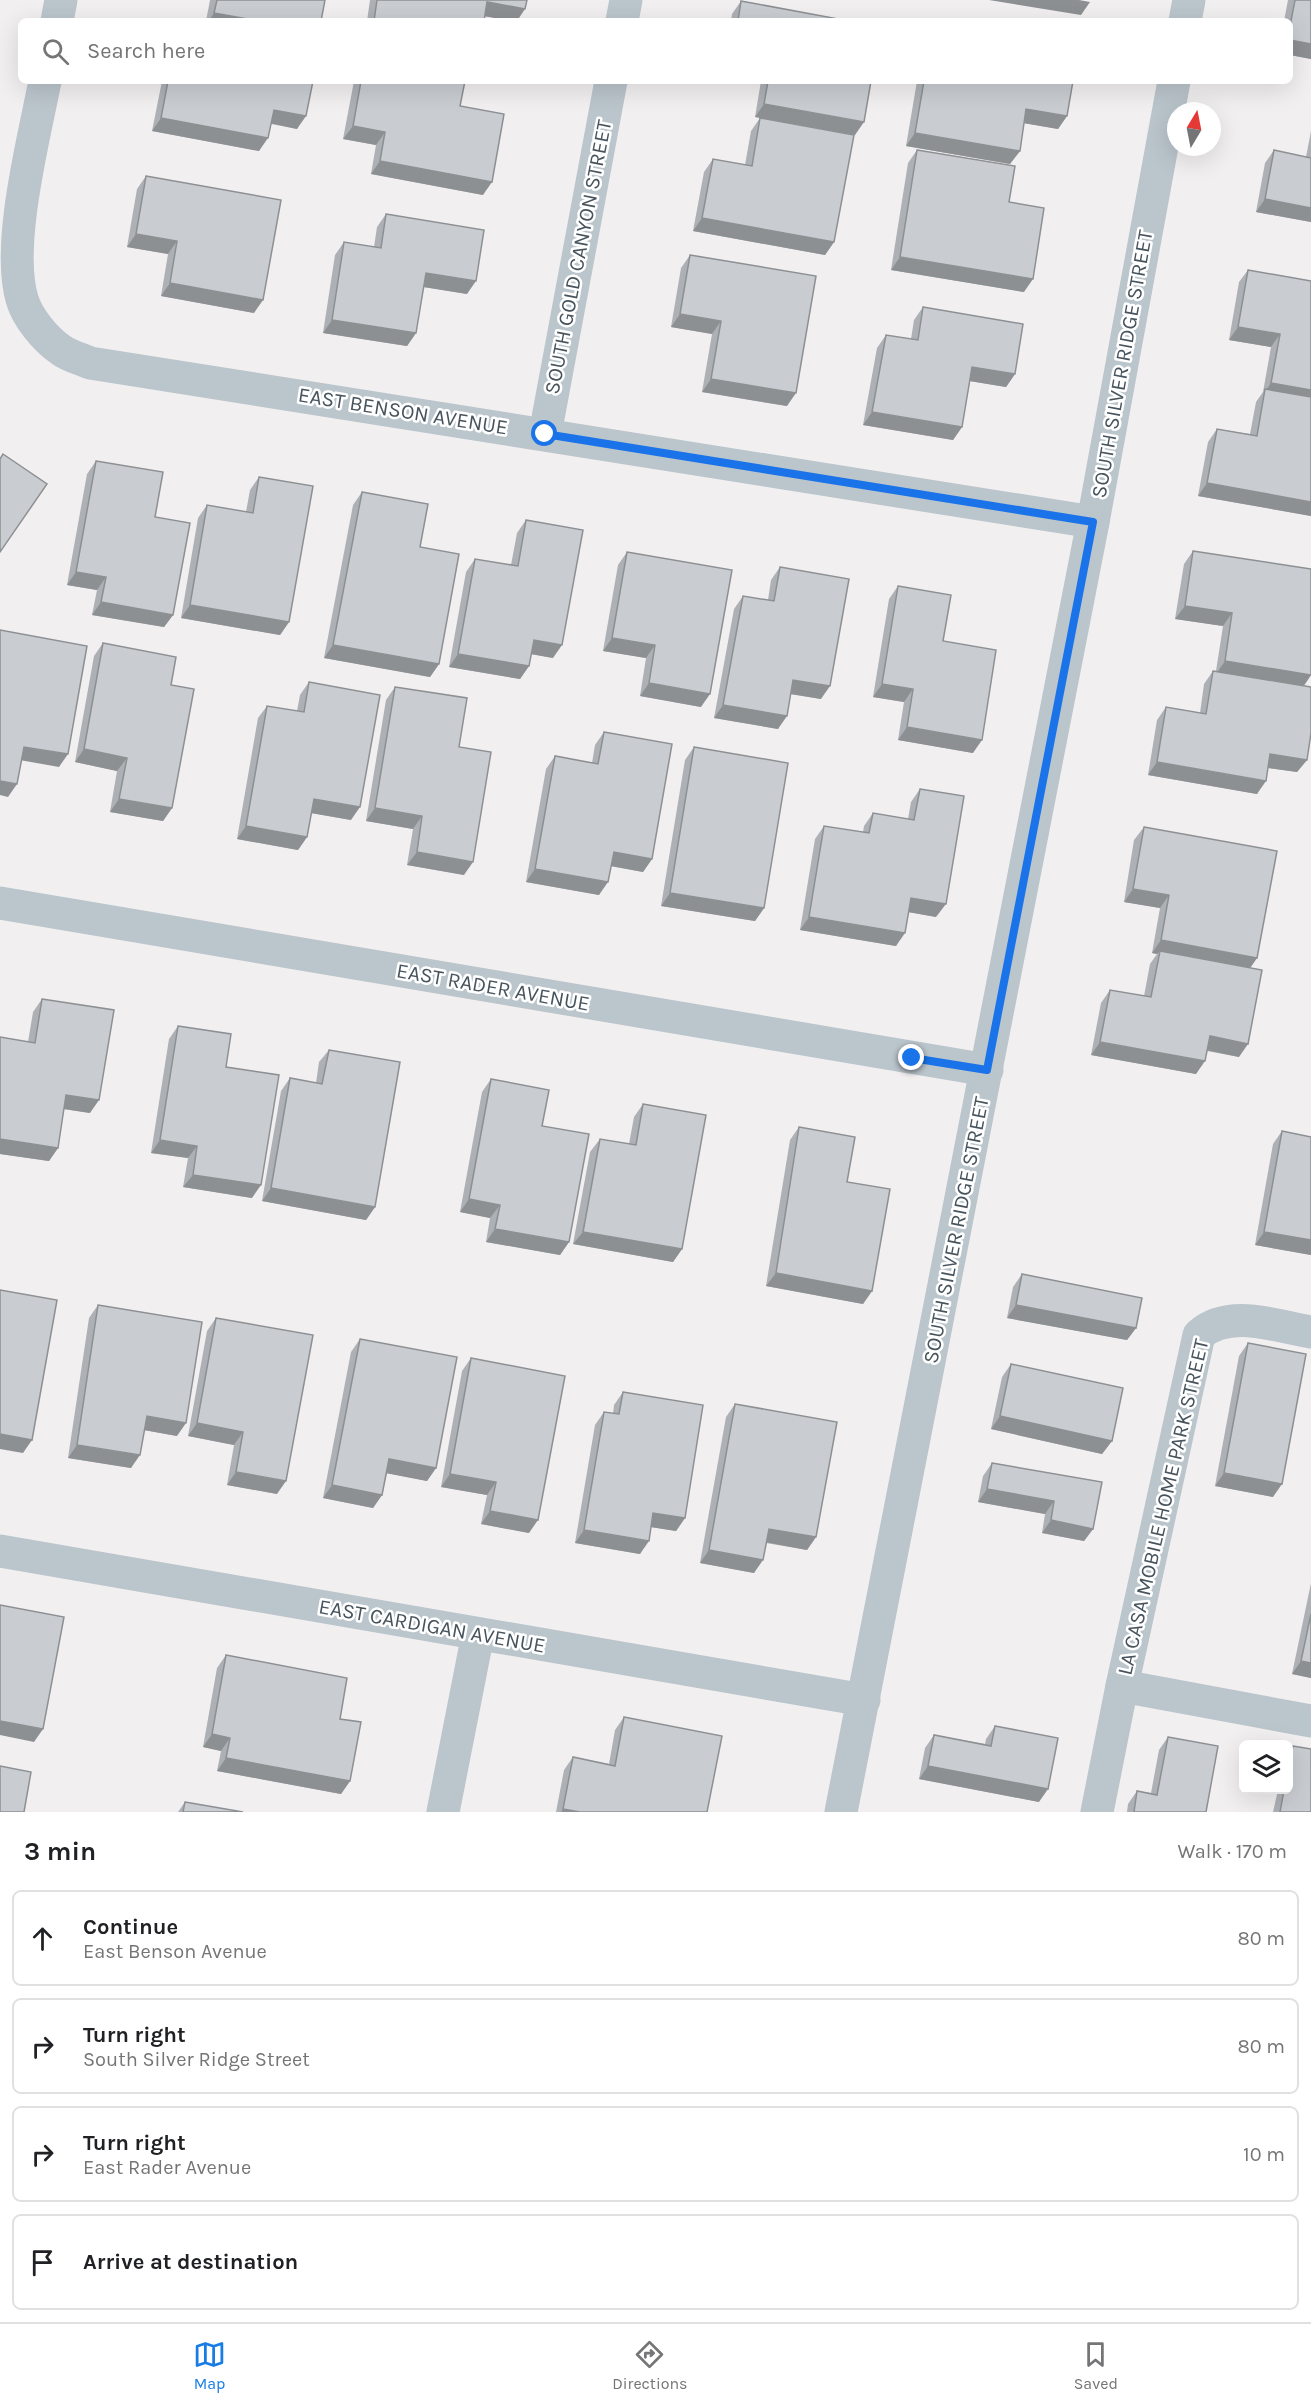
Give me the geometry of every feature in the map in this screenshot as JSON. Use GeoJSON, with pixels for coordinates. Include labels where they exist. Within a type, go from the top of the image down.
{"type":"FeatureCollection","features":[{"type":"Feature","properties":{"kind":"street"},"geometry":{"type":"LineString","coordinates":[[58,18],[61,0]]}},
{"type":"Feature","properties":{"kind":"street"},"geometry":{"type":"LineString","coordinates":[[623,18],[626,0]]}},
{"type":"Feature","properties":{"kind":"street"},"geometry":{"type":"LineString","coordinates":[[1186,18],[1189,0]]}},
{"type":"Feature","properties":{"kind":"street","name":"EAST BENSON AVENUE"},"geometry":{"type":"LineString","coordinates":[[44,84],[24,188],[16,268],[22,301],[37,326],[61,351],[90,363],[1093,522]]}},
{"type":"Feature","properties":{"kind":"street","name":"SOUTH GOLD CANYON STREET"},"geometry":{"type":"LineString","coordinates":[[545,434],[609,84]]}},
{"type":"Feature","properties":{"kind":"street","name":"SOUTH SILVER RIDGE STREET"},"geometry":{"type":"LineString","coordinates":[[841,1812],[1093,522],[1173,84]]}},
{"type":"Feature","properties":{"kind":"street","name":"EAST RADER AVENUE"},"geometry":{"type":"LineString","coordinates":[[0,903],[987,1070]]}},
{"type":"Feature","properties":{"kind":"street","name":"LA CASA MOBILE HOME PARK STREET"},"geometry":{"type":"LineString","coordinates":[[1122,1686],[1199,1335],[1210,1325],[1237,1319],[1311,1332]]}},
{"type":"Feature","properties":{"kind":"street","name":"EAST CARDIGAN AVENUE"},"geometry":{"type":"LineString","coordinates":[[0,1551],[864,1700]]}},
{"type":"Feature","properties":{"kind":"street"},"geometry":{"type":"LineString","coordinates":[[443,1812],[478,1634]]}},
{"type":"Feature","properties":{"kind":"street"},"geometry":{"type":"LineString","coordinates":[[1097,1812],[1122,1686],[1311,1721]]}},
{"type":"Feature","properties":{"kind":"building"},"geometry":{"type":"Polygon","coordinates":[[[217,0],[325,0],[322,18],[242,18],[214,13],[217,0]]]}},
{"type":"Feature","properties":{"kind":"building"},"geometry":{"type":"Polygon","coordinates":[[[377,0],[527,0],[525,9],[487,2],[484,18],[374,18],[377,0]]]}},
{"type":"Feature","properties":{"kind":"building"},"geometry":{"type":"Polygon","coordinates":[[[1295,0],[1311,0],[1311,44],[1293,41],[1292,18],[1295,0]]]}},
{"type":"Feature","properties":{"kind":"building"},"geometry":{"type":"Polygon","coordinates":[[[741,1],[833,18],[738,18],[741,1]]]}},
{"type":"Feature","properties":{"kind":"building"},"geometry":{"type":"Polygon","coordinates":[[[167,84],[312,84],[306,116],[274,110],[268,138],[161,118],[167,84]]]}},
{"type":"Feature","properties":{"kind":"building"},"geometry":{"type":"Polygon","coordinates":[[[360,84],[464,84],[460,106],[504,114],[492,182],[380,161],[385,132],[353,126],[360,84]]]}},
{"type":"Feature","properties":{"kind":"building"},"geometry":{"type":"Polygon","coordinates":[[[767,84],[870,84],[864,122],[764,104],[767,84]]]}},
{"type":"Feature","properties":{"kind":"building"},"geometry":{"type":"Polygon","coordinates":[[[923,84],[1072,84],[1067,116],[1026,109],[1020,151],[915,133],[923,84]]]}},
{"type":"Feature","properties":{"kind":"building"},"geometry":{"type":"Polygon","coordinates":[[[760,118],[854,135],[834,242],[702,218],[713,159],[752,166],[760,118]]]}},
{"type":"Feature","properties":{"kind":"building"},"geometry":{"type":"Polygon","coordinates":[[[917,150],[1015,166],[1009,202],[1044,208],[1033,279],[900,257],[917,150]]]}},
{"type":"Feature","properties":{"kind":"building"},"geometry":{"type":"Polygon","coordinates":[[[1274,150],[1311,158],[1311,208],[1265,199],[1274,150]]]}},
{"type":"Feature","properties":{"kind":"building"},"geometry":{"type":"Polygon","coordinates":[[[146,176],[281,200],[263,300],[170,283],[177,241],[136,234],[146,176]]]}},
{"type":"Feature","properties":{"kind":"building"},"geometry":{"type":"Polygon","coordinates":[[[386,214],[484,230],[476,281],[426,273],[416,333],[332,320],[344,242],[381,248],[386,214]]]}},
{"type":"Feature","properties":{"kind":"building"},"geometry":{"type":"Polygon","coordinates":[[[690,255],[816,276],[796,393],[711,379],[721,321],[680,314],[690,255]]]}},
{"type":"Feature","properties":{"kind":"building"},"geometry":{"type":"Polygon","coordinates":[[[1248,270],[1311,281],[1311,390],[1271,383],[1280,334],[1238,327],[1248,270]]]}},
{"type":"Feature","properties":{"kind":"building"},"geometry":{"type":"Polygon","coordinates":[[[923,307],[1023,324],[1015,374],[972,367],[962,427],[872,412],[886,335],[918,340],[923,307]]]}},
{"type":"Feature","properties":{"kind":"building"},"geometry":{"type":"Polygon","coordinates":[[[1265,389],[1311,397],[1311,502],[1207,483],[1217,429],[1257,436],[1265,389]]]}},
{"type":"Feature","properties":{"kind":"building"},"geometry":{"type":"Polygon","coordinates":[[[3,454],[47,484],[0,552],[0,459],[3,454]]]}},
{"type":"Feature","properties":{"kind":"building"},"geometry":{"type":"Polygon","coordinates":[[[96,461],[163,472],[155,517],[190,523],[173,615],[101,602],[106,577],[76,572],[96,461]]]}},
{"type":"Feature","properties":{"kind":"building"},"geometry":{"type":"Polygon","coordinates":[[[259,477],[313,486],[289,622],[190,605],[207,505],[253,513],[259,477]]]}},
{"type":"Feature","properties":{"kind":"building"},"geometry":{"type":"Polygon","coordinates":[[[362,492],[428,504],[420,547],[459,554],[439,664],[333,645],[362,492]]]}},
{"type":"Feature","properties":{"kind":"building"},"geometry":{"type":"Polygon","coordinates":[[[526,520],[583,530],[562,645],[534,640],[529,666],[458,654],[475,559],[518,566],[526,520]]]}},
{"type":"Feature","properties":{"kind":"building"},"geometry":{"type":"Polygon","coordinates":[[[1193,551],[1311,569],[1311,675],[1225,661],[1232,613],[1185,606],[1193,551]]]}},
{"type":"Feature","properties":{"kind":"building"},"geometry":{"type":"Polygon","coordinates":[[[627,552],[732,570],[710,694],[649,683],[655,645],[612,638],[627,552]]]}},
{"type":"Feature","properties":{"kind":"building"},"geometry":{"type":"Polygon","coordinates":[[[780,567],[849,579],[830,686],[793,680],[787,716],[723,705],[743,596],[774,601],[780,567]]]}},
{"type":"Feature","properties":{"kind":"building"},"geometry":{"type":"Polygon","coordinates":[[[898,586],[951,595],[943,641],[996,650],[982,740],[907,727],[913,689],[882,684],[898,586]]]}},
{"type":"Feature","properties":{"kind":"building"},"geometry":{"type":"Polygon","coordinates":[[[0,630],[87,646],[68,754],[24,747],[17,784],[0,781],[0,630]]]}},
{"type":"Feature","properties":{"kind":"building"},"geometry":{"type":"Polygon","coordinates":[[[103,643],[176,657],[171,685],[194,689],[172,808],[119,799],[127,758],[84,749],[103,643]]]}},
{"type":"Feature","properties":{"kind":"building"},"geometry":{"type":"Polygon","coordinates":[[[1213,671],[1311,687],[1311,733],[1307,760],[1270,754],[1266,781],[1157,762],[1166,707],[1206,714],[1213,671]]]}},
{"type":"Feature","properties":{"kind":"building"},"geometry":{"type":"Polygon","coordinates":[[[309,682],[380,695],[360,807],[314,799],[307,837],[246,826],[267,706],[304,712],[309,682]]]}},
{"type":"Feature","properties":{"kind":"building"},"geometry":{"type":"Polygon","coordinates":[[[395,687],[467,698],[459,747],[491,752],[473,862],[417,852],[422,816],[375,808],[395,687]]]}},
{"type":"Feature","properties":{"kind":"building"},"geometry":{"type":"Polygon","coordinates":[[[604,732],[672,744],[652,859],[614,852],[608,882],[535,869],[555,756],[598,764],[604,732]]]}},
{"type":"Feature","properties":{"kind":"building"},"geometry":{"type":"Polygon","coordinates":[[[694,747],[788,763],[764,908],[670,893],[694,747]]]}},
{"type":"Feature","properties":{"kind":"building"},"geometry":{"type":"Polygon","coordinates":[[[920,789],[964,796],[946,904],[911,898],[905,933],[809,917],[824,826],[869,833],[873,813],[914,820],[920,789]]]}},
{"type":"Feature","properties":{"kind":"building"},"geometry":{"type":"Polygon","coordinates":[[[1144,827],[1277,851],[1257,958],[1161,940],[1169,895],[1133,889],[1144,827]]]}},
{"type":"Feature","properties":{"kind":"building"},"geometry":{"type":"Polygon","coordinates":[[[1160,951],[1262,970],[1248,1044],[1210,1036],[1205,1061],[1100,1042],[1110,990],[1151,997],[1160,951]]]}},
{"type":"Feature","properties":{"kind":"building"},"geometry":{"type":"Polygon","coordinates":[[[42,999],[114,1010],[99,1100],[66,1095],[58,1148],[0,1139],[0,1037],[35,1043],[42,999]]]}},
{"type":"Feature","properties":{"kind":"building"},"geometry":{"type":"Polygon","coordinates":[[[178,1026],[231,1034],[226,1067],[279,1075],[261,1185],[193,1175],[197,1146],[160,1140],[178,1026]]]}},
{"type":"Feature","properties":{"kind":"building"},"geometry":{"type":"Polygon","coordinates":[[[329,1050],[400,1062],[375,1207],[271,1188],[290,1078],[322,1084],[329,1050]]]}},
{"type":"Feature","properties":{"kind":"building"},"geometry":{"type":"Polygon","coordinates":[[[491,1079],[549,1090],[542,1126],[589,1134],[569,1242],[495,1229],[500,1205],[469,1199],[491,1079]]]}},
{"type":"Feature","properties":{"kind":"building"},"geometry":{"type":"Polygon","coordinates":[[[643,1104],[706,1115],[682,1249],[583,1232],[600,1139],[636,1145],[643,1104]]]}},
{"type":"Feature","properties":{"kind":"building"},"geometry":{"type":"Polygon","coordinates":[[[799,1127],[855,1137],[847,1182],[890,1189],[872,1291],[776,1273],[799,1127]]]}},
{"type":"Feature","properties":{"kind":"building"},"geometry":{"type":"Polygon","coordinates":[[[1282,1131],[1311,1137],[1311,1240],[1264,1232],[1282,1131]]]}},
{"type":"Feature","properties":{"kind":"building"},"geometry":{"type":"Polygon","coordinates":[[[1022,1274],[1142,1298],[1136,1328],[1016,1305],[1022,1274]]]}},
{"type":"Feature","properties":{"kind":"building"},"geometry":{"type":"Polygon","coordinates":[[[0,1290],[57,1300],[32,1440],[0,1434],[0,1290]]]}},
{"type":"Feature","properties":{"kind":"building"},"geometry":{"type":"Polygon","coordinates":[[[98,1305],[202,1322],[186,1423],[147,1416],[140,1455],[77,1445],[98,1305]]]}},
{"type":"Feature","properties":{"kind":"building"},"geometry":{"type":"Polygon","coordinates":[[[216,1318],[313,1335],[286,1481],[236,1472],[243,1432],[197,1423],[216,1318]]]}},
{"type":"Feature","properties":{"kind":"building"},"geometry":{"type":"Polygon","coordinates":[[[360,1339],[457,1357],[436,1468],[389,1459],[382,1495],[332,1485],[360,1339]]]}},
{"type":"Feature","properties":{"kind":"building"},"geometry":{"type":"Polygon","coordinates":[[[1248,1343],[1306,1354],[1282,1484],[1224,1473],[1248,1343]]]}},
{"type":"Feature","properties":{"kind":"building"},"geometry":{"type":"Polygon","coordinates":[[[471,1358],[565,1376],[538,1520],[490,1511],[496,1482],[450,1474],[471,1358]]]}},
{"type":"Feature","properties":{"kind":"building"},"geometry":{"type":"Polygon","coordinates":[[[1011,1364],[1123,1388],[1112,1441],[1000,1416],[1011,1364]]]}},
{"type":"Feature","properties":{"kind":"building"},"geometry":{"type":"Polygon","coordinates":[[[623,1392],[703,1405],[685,1518],[653,1513],[649,1541],[584,1530],[604,1412],[619,1414],[623,1392]]]}},
{"type":"Feature","properties":{"kind":"building"},"geometry":{"type":"Polygon","coordinates":[[[735,1404],[837,1422],[816,1537],[769,1529],[763,1560],[709,1550],[735,1404]]]}},
{"type":"Feature","properties":{"kind":"building"},"geometry":{"type":"Polygon","coordinates":[[[992,1463],[1102,1482],[1093,1529],[1051,1520],[1054,1501],[987,1489],[992,1463]]]}},
{"type":"Feature","properties":{"kind":"building"},"geometry":{"type":"Polygon","coordinates":[[[0,1605],[64,1617],[43,1729],[0,1721],[0,1605]]]}},
{"type":"Feature","properties":{"kind":"building"},"geometry":{"type":"Polygon","coordinates":[[[1311,1614],[1311,1663],[1301,1661],[1311,1614]]]}},
{"type":"Feature","properties":{"kind":"building"},"geometry":{"type":"Polygon","coordinates":[[[226,1655],[347,1678],[340,1719],[361,1722],[350,1781],[226,1758],[230,1738],[212,1734],[226,1655]]]}},
{"type":"Feature","properties":{"kind":"building"},"geometry":{"type":"Polygon","coordinates":[[[624,1717],[722,1736],[707,1812],[580,1812],[563,1809],[573,1757],[615,1766],[624,1717]]]}},
{"type":"Feature","properties":{"kind":"building"},"geometry":{"type":"Polygon","coordinates":[[[995,1726],[1058,1738],[1048,1789],[928,1766],[934,1735],[991,1746],[995,1726]]]}},
{"type":"Feature","properties":{"kind":"building"},"geometry":{"type":"Polygon","coordinates":[[[1168,1737],[1218,1746],[1206,1812],[1134,1812],[1137,1791],[1157,1795],[1168,1737]]]}},
{"type":"Feature","properties":{"kind":"building"},"geometry":{"type":"Polygon","coordinates":[[[1293,1746],[1311,1749],[1311,1812],[1280,1812],[1283,1794],[1293,1794],[1293,1746]]]}},
{"type":"Feature","properties":{"kind":"building"},"geometry":{"type":"Polygon","coordinates":[[[0,1766],[31,1772],[24,1812],[0,1812],[0,1766]]]}},
{"type":"Feature","properties":{"kind":"building"},"geometry":{"type":"Polygon","coordinates":[[[185,1802],[243,1812],[183,1812],[185,1802]]]}},
{"type":"Feature","properties":{"kind":"route"},"geometry":{"type":"LineString","coordinates":[[545,434],[1093,522],[987,1070],[912,1058]]}}]}
